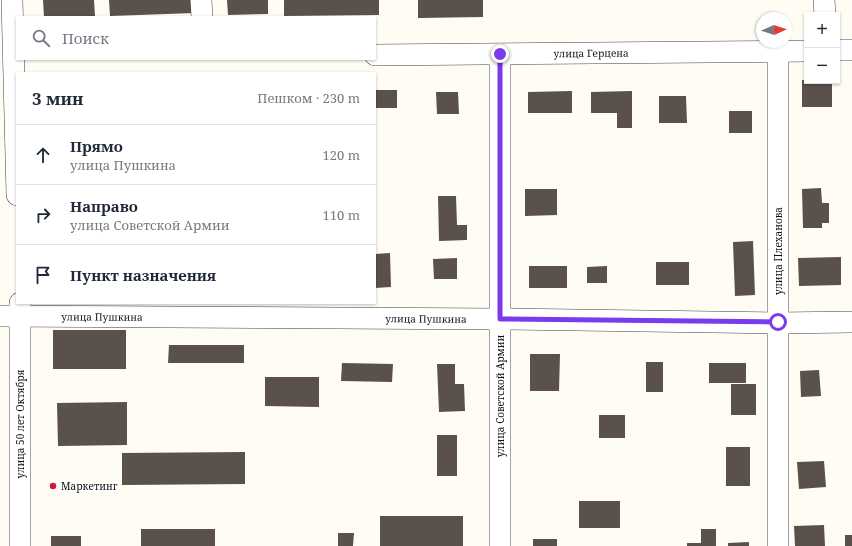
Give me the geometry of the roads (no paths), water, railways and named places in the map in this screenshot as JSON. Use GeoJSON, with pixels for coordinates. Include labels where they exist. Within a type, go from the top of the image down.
{"type":"FeatureCollection","features":[{"type":"Feature","properties":{"kind":"street"},"geometry":{"type":"LineString","coordinates":[[12,0],[8,136],[16,188]]}},
{"type":"Feature","properties":{"kind":"street"},"geometry":{"type":"LineString","coordinates":[[201,0],[202,16]]}},
{"type":"Feature","properties":{"kind":"street"},"geometry":{"type":"LineString","coordinates":[[824,0],[824,12]]}},
{"type":"Feature","properties":{"kind":"street"},"geometry":{"type":"LineString","coordinates":[[840,50],[852,50]]}},
{"type":"Feature","properties":{"kind":"street","name":"улица Плеханова"},"geometry":{"type":"LineString","coordinates":[[778,51],[778,546]]}},
{"type":"Feature","properties":{"kind":"street","name":"улица Герцена"},"geometry":{"type":"LineString","coordinates":[[376,54],[804,51]]}},
{"type":"Feature","properties":{"kind":"street","name":"улица Советской Армии"},"geometry":{"type":"LineString","coordinates":[[500,54],[500,546]]}},
{"type":"Feature","properties":{"kind":"street","name":"улица Пушкина"},"geometry":{"type":"LineString","coordinates":[[13,311],[500,319],[852,322]]}},
{"type":"Feature","properties":{"kind":"street","name":"улица 50 лет Октября"},"geometry":{"type":"LineString","coordinates":[[13,311],[20,546]]}},
{"type":"Feature","properties":{"kind":"place","name":"Маркетинг"},"geometry":{"type":"Point","coordinates":[53,486]}}]}
